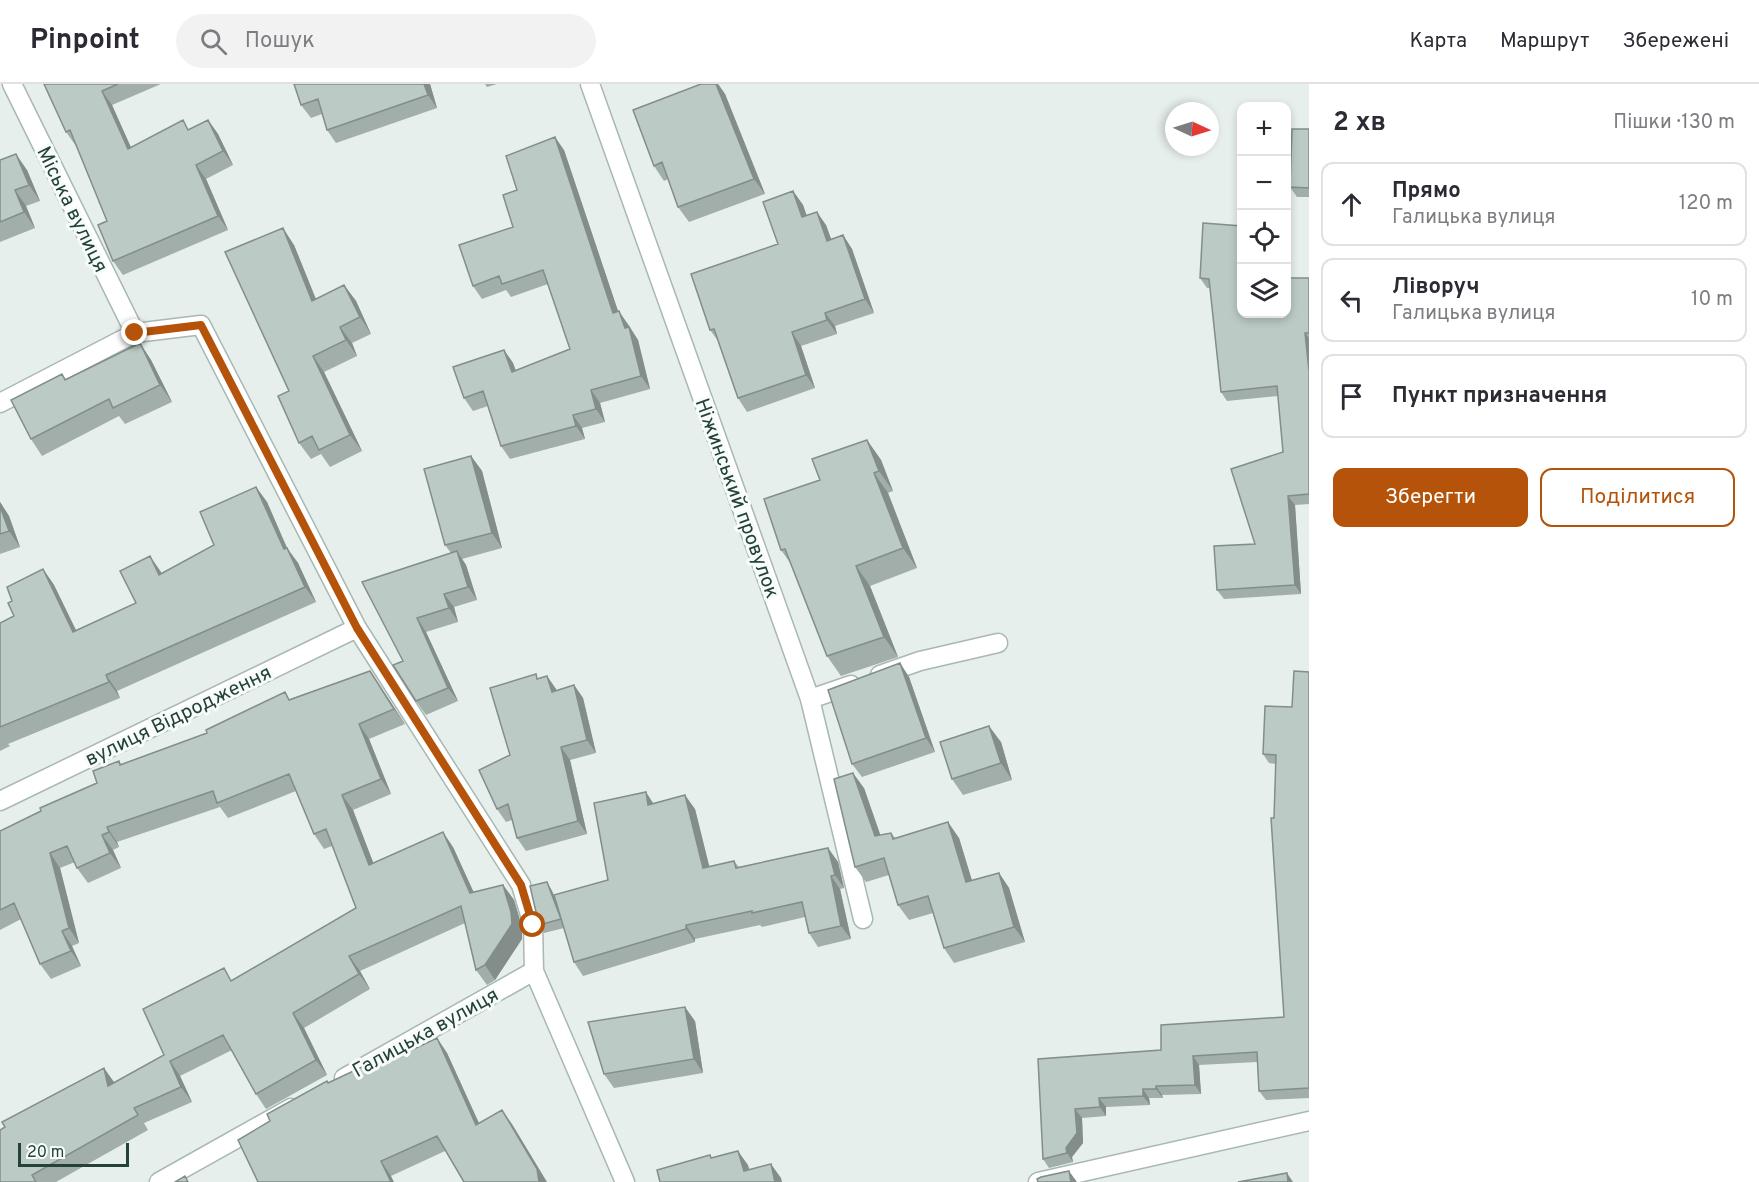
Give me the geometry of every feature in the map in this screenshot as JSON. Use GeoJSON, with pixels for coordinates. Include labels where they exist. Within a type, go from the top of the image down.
{"type":"FeatureCollection","features":[{"type":"Feature","properties":{"kind":"street","name":"Міська вулиця"},"geometry":{"type":"LineString","coordinates":[[12,84],[135,333]]}},
{"type":"Feature","properties":{"kind":"street","name":"Ніжинський провулок"},"geometry":{"type":"LineString","coordinates":[[590,84],[810,699],[863,919]]}},
{"type":"Feature","properties":{"kind":"street"},"geometry":{"type":"LineString","coordinates":[[0,403],[135,333],[201,325],[357,628],[521,885],[533,925],[534,971],[625,1182]]}},
{"type":"Feature","properties":{"kind":"street","name":"вулиця Відродження"},"geometry":{"type":"LineString","coordinates":[[0,801],[357,628]]}},
{"type":"Feature","properties":{"kind":"street"},"geometry":{"type":"LineString","coordinates":[[810,699],[920,661],[998,643]]}},
{"type":"Feature","properties":{"kind":"street","name":"Галицька вулиця"},"geometry":{"type":"LineString","coordinates":[[326,1088],[534,971]]}},
{"type":"Feature","properties":{"kind":"street"},"geometry":{"type":"LineString","coordinates":[[159,1182],[305,1100]]}},
{"type":"Feature","properties":{"kind":"street"},"geometry":{"type":"LineString","coordinates":[[1038,1182],[1309,1121]]}},
{"type":"Feature","properties":{"kind":"building"},"geometry":{"type":"Polygon","coordinates":[[[44,84],[118,84],[102,91],[128,149],[183,120],[188,130],[208,120],[223,151],[196,165],[218,216],[113,261],[98,225],[107,221],[70,130],[66,132],[44,84]]]}},
{"type":"Feature","properties":{"kind":"building"},"geometry":{"type":"Polygon","coordinates":[[[294,84],[424,84],[428,95],[327,130],[318,99],[301,105],[294,84]]]}},
{"type":"Feature","properties":{"kind":"building"},"geometry":{"type":"Polygon","coordinates":[[[701,84],[716,84],[754,179],[678,207],[662,162],[654,166],[633,110],[701,84]]]}},
{"type":"Feature","properties":{"kind":"building"},"geometry":{"type":"Polygon","coordinates":[[[1292,129],[1309,129],[1309,188],[1291,187],[1292,129]]]}},
{"type":"Feature","properties":{"kind":"building"},"geometry":{"type":"Polygon","coordinates":[[[555,137],[613,313],[619,311],[625,328],[629,327],[641,376],[591,390],[596,409],[573,415],[576,426],[501,446],[483,391],[464,398],[453,367],[504,350],[512,372],[570,349],[543,270],[502,284],[499,276],[473,286],[459,245],[513,227],[503,195],[517,190],[506,156],[555,137]]]}},
{"type":"Feature","properties":{"kind":"building"},"geometry":{"type":"Polygon","coordinates":[[[16,154],[29,185],[15,190],[24,212],[0,222],[0,160],[16,154]]]}},
{"type":"Feature","properties":{"kind":"building"},"geometry":{"type":"Polygon","coordinates":[[[793,191],[802,217],[817,212],[827,241],[843,235],[865,299],[825,313],[827,320],[792,332],[806,375],[738,398],[714,329],[710,330],[691,274],[778,244],[763,202],[793,191]]]}},
{"type":"Feature","properties":{"kind":"building"},"geometry":{"type":"Polygon","coordinates":[[[1203,223],[1237,226],[1237,318],[1291,318],[1291,278],[1309,278],[1309,333],[1305,333],[1309,371],[1309,494],[1288,496],[1295,585],[1217,590],[1214,546],[1255,544],[1231,469],[1283,452],[1277,386],[1221,392],[1209,279],[1200,278],[1203,223]]]}},
{"type":"Feature","properties":{"kind":"building"},"geometry":{"type":"Polygon","coordinates":[[[283,228],[312,301],[344,285],[360,317],[340,327],[346,340],[313,356],[350,435],[319,450],[312,436],[299,443],[278,396],[289,391],[225,252],[283,228]]]}},
{"type":"Feature","properties":{"kind":"building"},"geometry":{"type":"Polygon","coordinates":[[[140,343],[160,385],[113,408],[109,399],[31,439],[11,400],[62,374],[65,380],[140,343]]]}},
{"type":"Feature","properties":{"kind":"building"},"geometry":{"type":"Polygon","coordinates":[[[867,440],[879,471],[874,473],[903,548],[856,566],[884,637],[827,656],[785,549],[781,550],[764,499],[820,480],[812,459],[867,440]]]}},
{"type":"Feature","properties":{"kind":"building"},"geometry":{"type":"Polygon","coordinates":[[[471,456],[492,533],[445,545],[424,469],[471,456]]]}},
{"type":"Feature","properties":{"kind":"building"},"geometry":{"type":"Polygon","coordinates":[[[256,487],[284,549],[287,548],[305,587],[106,675],[109,682],[0,727],[0,623],[14,616],[8,603],[12,601],[7,587],[43,569],[73,632],[136,603],[120,571],[150,556],[159,575],[214,545],[200,512],[256,487]]]}},
{"type":"Feature","properties":{"kind":"building"},"geometry":{"type":"Polygon","coordinates":[[[0,506],[9,531],[0,534],[0,506]]]}},
{"type":"Feature","properties":{"kind":"building"},"geometry":{"type":"Polygon","coordinates":[[[457,551],[468,587],[444,594],[449,608],[417,618],[448,688],[416,701],[393,665],[403,661],[362,582],[457,551]]]}},
{"type":"Feature","properties":{"kind":"building"},"geometry":{"type":"Polygon","coordinates":[[[900,663],[926,738],[852,764],[828,690],[900,663]]]}},
{"type":"Feature","properties":{"kind":"building"},"geometry":{"type":"Polygon","coordinates":[[[370,671],[394,709],[359,724],[381,779],[342,795],[369,865],[443,832],[470,893],[503,885],[512,924],[485,965],[476,970],[461,906],[349,956],[359,974],[293,1013],[316,1060],[256,1094],[223,1035],[170,1061],[181,1087],[134,1108],[138,1115],[32,1175],[36,1182],[0,1182],[0,1130],[5,1127],[2,1122],[104,1068],[108,1086],[164,1055],[143,1009],[224,968],[231,981],[356,908],[326,829],[314,834],[289,774],[217,803],[213,791],[107,827],[109,832],[102,835],[110,853],[77,868],[67,846],[50,853],[69,928],[62,931],[71,951],[40,964],[14,903],[0,910],[0,831],[41,811],[40,808],[97,783],[93,771],[119,761],[120,765],[207,733],[206,730],[285,692],[289,700],[370,671]]]}},
{"type":"Feature","properties":{"kind":"building"},"geometry":{"type":"Polygon","coordinates":[[[1294,671],[1309,672],[1309,1088],[1259,1091],[1257,1052],[1193,1056],[1195,1085],[1156,1086],[1156,1089],[1143,1089],[1143,1096],[1099,1098],[1100,1107],[1075,1109],[1077,1133],[1066,1148],[1067,1153],[1043,1159],[1038,1059],[1161,1050],[1161,1025],[1284,1017],[1271,818],[1274,818],[1276,755],[1263,754],[1265,706],[1292,707],[1294,671]]]}},
{"type":"Feature","properties":{"kind":"building"},"geometry":{"type":"Polygon","coordinates":[[[536,674],[537,679],[547,676],[552,692],[574,685],[587,740],[561,747],[578,821],[517,838],[508,804],[497,809],[479,770],[510,755],[490,688],[536,674]]]}},
{"type":"Feature","properties":{"kind":"building"},"geometry":{"type":"Polygon","coordinates":[[[989,726],[1001,763],[952,779],[940,742],[989,726]]]}},
{"type":"Feature","properties":{"kind":"building"},"geometry":{"type":"Polygon","coordinates":[[[853,773],[875,836],[891,833],[893,839],[948,822],[966,882],[999,873],[1014,927],[944,948],[928,896],[898,905],[884,858],[855,867],[834,779],[853,773]]]}},
{"type":"Feature","properties":{"kind":"building"},"geometry":{"type":"Polygon","coordinates":[[[646,792],[648,805],[685,795],[703,868],[734,861],[736,868],[828,848],[835,875],[831,876],[841,926],[809,933],[802,902],[686,925],[686,929],[574,962],[554,895],[608,880],[594,803],[646,792]]]}},
{"type":"Feature","properties":{"kind":"building"},"geometry":{"type":"Polygon","coordinates":[[[547,882],[561,919],[539,925],[530,886],[547,882]]]}},
{"type":"Feature","properties":{"kind":"building"},"geometry":{"type":"Polygon","coordinates":[[[685,1007],[694,1059],[604,1074],[588,1022],[685,1007]]]}},
{"type":"Feature","properties":{"kind":"building"},"geometry":{"type":"Polygon","coordinates":[[[437,1038],[476,1125],[502,1110],[537,1169],[539,1182],[464,1182],[437,1136],[381,1161],[391,1182],[258,1182],[238,1140],[270,1121],[267,1114],[327,1081],[328,1083],[364,1066],[367,1071],[437,1038]]]}},
{"type":"Feature","properties":{"kind":"building"},"geometry":{"type":"Polygon","coordinates":[[[738,1151],[744,1171],[771,1164],[775,1182],[660,1182],[657,1170],[710,1155],[711,1158],[738,1151]]]}},
{"type":"Feature","properties":{"kind":"building"},"geometry":{"type":"Polygon","coordinates":[[[1069,1171],[1071,1182],[1038,1182],[1037,1179],[1041,1177],[1069,1171]]]}},
{"type":"Feature","properties":{"kind":"building"},"geometry":{"type":"Polygon","coordinates":[[[1287,1173],[1288,1182],[1238,1182],[1287,1173]]]}},
{"type":"Feature","properties":{"kind":"building"},"geometry":{"type":"Polygon","coordinates":[[[185,1176],[188,1182],[175,1182],[185,1176]]]}},
{"type":"Feature","properties":{"kind":"route"},"geometry":{"type":"LineString","coordinates":[[135,333],[201,325],[357,628],[521,885],[533,925]]}}]}
